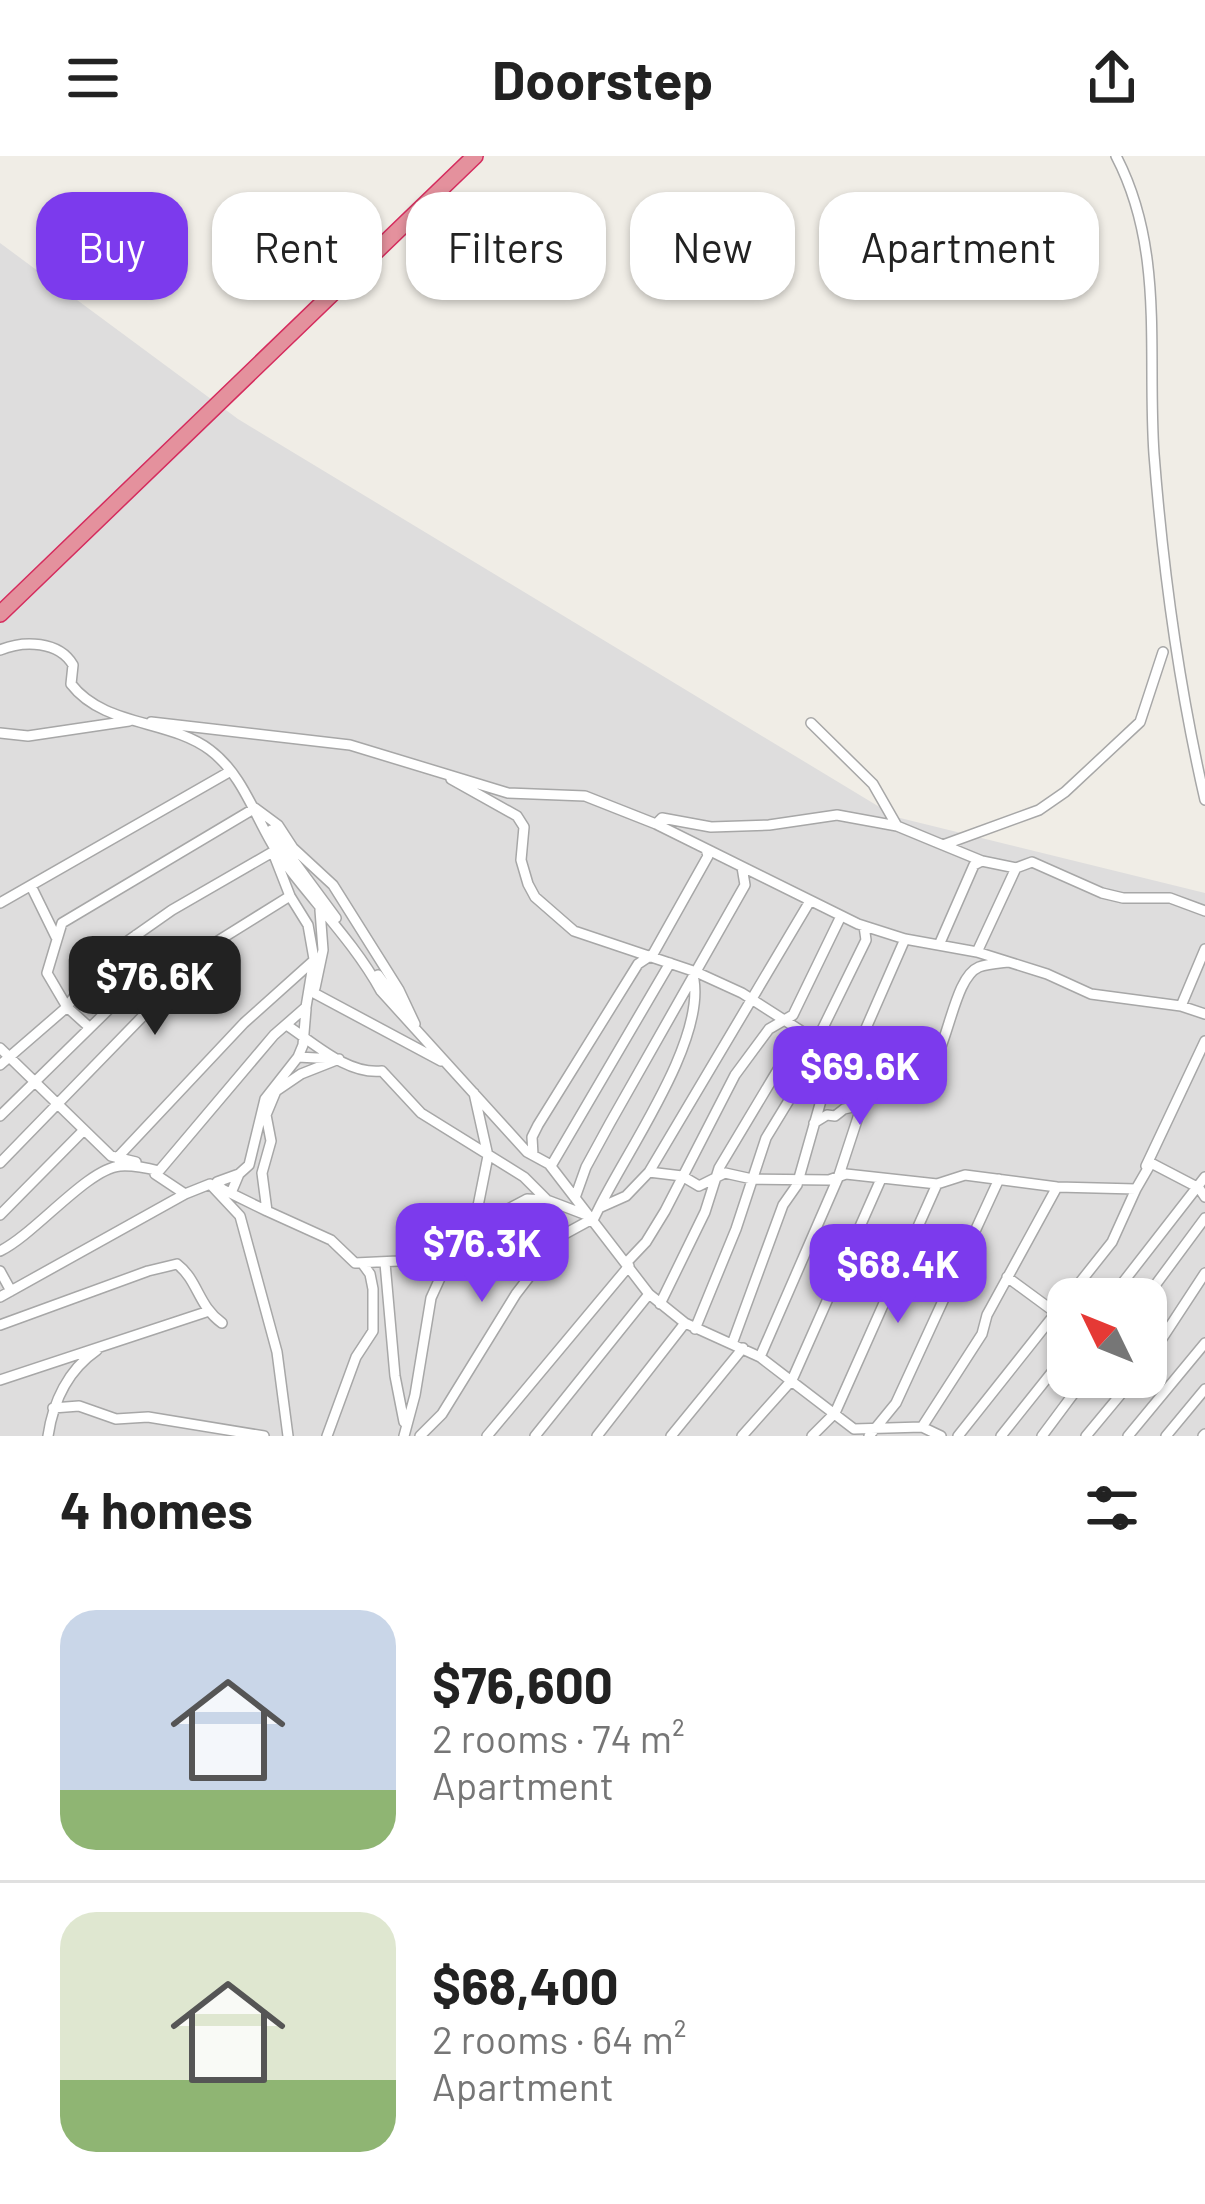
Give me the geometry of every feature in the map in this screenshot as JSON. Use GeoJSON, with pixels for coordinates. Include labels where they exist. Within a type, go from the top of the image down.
{"type":"FeatureCollection","features":[{"type":"Feature","properties":{"kind":"highway"},"geometry":{"type":"LineString","coordinates":[[0,614],[475,156]]}},
{"type":"Feature","properties":{"kind":"street"},"geometry":{"type":"LineString","coordinates":[[1116,156],[1147,244],[1155,350],[1154,450],[1162,534],[1191,738],[1205,800]]}},
{"type":"Feature","properties":{"kind":"street"},"geometry":{"type":"LineString","coordinates":[[0,650],[23,643],[63,653],[70,658],[70,684],[79,695],[100,708],[213,752],[417,1029]]}},
{"type":"Feature","properties":{"kind":"street"},"geometry":{"type":"LineString","coordinates":[[943,845],[1039,810],[1065,792],[1140,722],[1163,652]]}},
{"type":"Feature","properties":{"kind":"street"},"geometry":{"type":"LineString","coordinates":[[0,733],[28,736],[134,720],[350,746],[508,793],[585,796],[656,824],[865,926],[905,939],[977,952],[1091,994],[1181,1006],[1205,1016]]}},
{"type":"Feature","properties":{"kind":"street"},"geometry":{"type":"LineString","coordinates":[[811,724],[872,784],[897,826]]}},
{"type":"Feature","properties":{"kind":"street"},"geometry":{"type":"LineString","coordinates":[[0,903],[227,770]]}},
{"type":"Feature","properties":{"kind":"street"},"geometry":{"type":"LineString","coordinates":[[447,774],[453,782],[517,816],[524,827],[522,873],[535,898],[574,931],[670,963],[752,1000],[886,1089],[907,1097],[920,1090],[932,1073],[963,984],[980,966],[1009,962]]}},
{"type":"Feature","properties":{"kind":"street"},"geometry":{"type":"LineString","coordinates":[[231,1192],[248,1165],[265,1099],[298,1058],[314,958],[308,925],[290,896],[255,808]]}},
{"type":"Feature","properties":{"kind":"street"},"geometry":{"type":"LineString","coordinates":[[88,1027],[67,1007],[47,973],[62,923],[255,808]]}},
{"type":"Feature","properties":{"kind":"street"},"geometry":{"type":"LineString","coordinates":[[255,808],[278,825],[292,848],[333,885],[399,990],[417,1029]]}},
{"type":"Feature","properties":{"kind":"street"},"geometry":{"type":"LineString","coordinates":[[656,824],[662,818],[712,827],[769,825],[837,815],[897,826],[982,861],[1016,868],[1032,862],[1102,893],[1170,898],[1205,911]]}},
{"type":"Feature","properties":{"kind":"street"},"geometry":{"type":"LineString","coordinates":[[533,1155],[532,1137],[538,1125],[638,964],[650,956],[702,868],[706,849]]}},
{"type":"Feature","properties":{"kind":"street"},"geometry":{"type":"LineString","coordinates":[[275,851],[368,967],[381,991],[506,1130],[596,1213],[660,1304],[690,1326],[760,1358],[854,1429],[922,1427],[938,1435]]}},
{"type":"Feature","properties":{"kind":"street"},"geometry":{"type":"LineString","coordinates":[[275,851],[172,910],[98,962],[67,1007],[3,1057],[117,1158],[159,1171],[274,1035],[306,1007],[314,993],[323,950],[318,905]]}},
{"type":"Feature","properties":{"kind":"street"},"geometry":{"type":"LineString","coordinates":[[939,945],[968,874],[982,861]]}},
{"type":"Feature","properties":{"kind":"street"},"geometry":{"type":"LineString","coordinates":[[576,1195],[602,1137],[746,885],[742,867]]}},
{"type":"Feature","properties":{"kind":"street"},"geometry":{"type":"LineString","coordinates":[[977,952],[1016,868]]}},
{"type":"Feature","properties":{"kind":"street"},"geometry":{"type":"LineString","coordinates":[[31,886],[56,937]]}},
{"type":"Feature","properties":{"kind":"street"},"geometry":{"type":"LineString","coordinates":[[0,1163],[212,944],[290,896]]}},
{"type":"Feature","properties":{"kind":"street"},"geometry":{"type":"LineString","coordinates":[[420,1435],[442,1414],[536,1268],[543,1249],[626,1196],[649,1172],[810,901]]}},
{"type":"Feature","properties":{"kind":"street"},"geometry":{"type":"LineString","coordinates":[[487,1436],[646,1242],[734,1075],[769,1029],[793,1015],[841,916]]}},
{"type":"Feature","properties":{"kind":"street"},"geometry":{"type":"LineString","coordinates":[[597,1436],[690,1326],[766,1138],[819,1045],[866,940],[865,926]]}},
{"type":"Feature","properties":{"kind":"street"},"geometry":{"type":"LineString","coordinates":[[0,1116],[154,965],[139,950],[136,935]]}},
{"type":"Feature","properties":{"kind":"street"},"geometry":{"type":"LineString","coordinates":[[844,1061],[856,1051],[905,939]]}},
{"type":"Feature","properties":{"kind":"street"},"geometry":{"type":"LineString","coordinates":[[1181,1006],[1205,949]]}},
{"type":"Feature","properties":{"kind":"street"},"geometry":{"type":"LineString","coordinates":[[117,1158],[236,1032],[314,958]]}},
{"type":"Feature","properties":{"kind":"street"},"geometry":{"type":"LineString","coordinates":[[550,1166],[670,963]]}},
{"type":"Feature","properties":{"kind":"street"},"geometry":{"type":"LineString","coordinates":[[596,1213],[685,1045],[696,997],[695,976]]}},
{"type":"Feature","properties":{"kind":"street"},"geometry":{"type":"LineString","coordinates":[[314,993],[450,1065]]}},
{"type":"Feature","properties":{"kind":"street"},"geometry":{"type":"LineString","coordinates":[[288,1026],[366,1073],[382,1071],[421,1113],[524,1177],[547,1201]]}},
{"type":"Feature","properties":{"kind":"street"},"geometry":{"type":"LineString","coordinates":[[660,1304],[738,1132],[801,1031]]}},
{"type":"Feature","properties":{"kind":"street"},"geometry":{"type":"LineString","coordinates":[[1084,1278],[1112,1242],[1205,1041]]}},
{"type":"Feature","properties":{"kind":"street"},"geometry":{"type":"LineString","coordinates":[[671,1436],[737,1346],[783,1205],[798,1179],[822,1097],[819,1045]]}},
{"type":"Feature","properties":{"kind":"street"},"geometry":{"type":"LineString","coordinates":[[298,1058],[339,1059]]}},
{"type":"Feature","properties":{"kind":"street"},"geometry":{"type":"LineString","coordinates":[[268,1211],[262,1173],[271,1141],[266,1115],[276,1091],[302,1073],[339,1059]]}},
{"type":"Feature","properties":{"kind":"street"},"geometry":{"type":"LineString","coordinates":[[405,1432],[416,1395],[431,1298],[460,1234],[478,1210],[488,1156],[473,1089]]}},
{"type":"Feature","properties":{"kind":"street"},"geometry":{"type":"LineString","coordinates":[[814,1123],[826,1114],[836,1116],[862,1105],[886,1089]]}},
{"type":"Feature","properties":{"kind":"street"},"geometry":{"type":"LineString","coordinates":[[760,1358],[838,1178],[862,1105]]}},
{"type":"Feature","properties":{"kind":"street"},"geometry":{"type":"LineString","coordinates":[[0,1215],[84,1130]]}},
{"type":"Feature","properties":{"kind":"street"},"geometry":{"type":"LineString","coordinates":[[1127,1278],[1203,1187],[1151,1163],[1146,1166]]}},
{"type":"Feature","properties":{"kind":"street"},"geometry":{"type":"LineString","coordinates":[[0,1251],[22,1240],[100,1172],[118,1166],[148,1168],[185,1194]]}},
{"type":"Feature","properties":{"kind":"street"},"geometry":{"type":"LineString","coordinates":[[649,1172],[682,1176],[699,1186],[725,1173],[752,1179],[846,1174],[937,1184],[965,1175],[1058,1187],[1136,1190]]}},
{"type":"Feature","properties":{"kind":"street"},"geometry":{"type":"LineString","coordinates":[[239,1174],[217,1181],[222,1189],[331,1240],[355,1263],[398,1261],[527,1199],[596,1213]]}},
{"type":"Feature","properties":{"kind":"street"},"geometry":{"type":"LineString","coordinates":[[742,1436],[792,1380],[881,1179]]}},
{"type":"Feature","properties":{"kind":"street"},"geometry":{"type":"LineString","coordinates":[[872,1432],[896,1403],[1000,1179]]}},
{"type":"Feature","properties":{"kind":"street"},"geometry":{"type":"LineString","coordinates":[[0,1297],[210,1184],[240,1216],[277,1352],[288,1436]]}},
{"type":"Feature","properties":{"kind":"street"},"geometry":{"type":"LineString","coordinates":[[812,1436],[835,1413],[937,1184]]}},
{"type":"Feature","properties":{"kind":"street"},"geometry":{"type":"LineString","coordinates":[[922,1427],[982,1334],[1006,1277],[1058,1187]]}},
{"type":"Feature","properties":{"kind":"street"},"geometry":{"type":"LineString","coordinates":[[1161,1278],[1205,1218]]}},
{"type":"Feature","properties":{"kind":"street"},"geometry":{"type":"LineString","coordinates":[[327,1436],[356,1357],[373,1331],[372,1282],[362,1263]]}},
{"type":"Feature","properties":{"kind":"street"},"geometry":{"type":"LineString","coordinates":[[385,1263],[405,1432]]}},
{"type":"Feature","properties":{"kind":"street"},"geometry":{"type":"LineString","coordinates":[[0,1325],[177,1264],[185,1270],[206,1312],[222,1323]]}},
{"type":"Feature","properties":{"kind":"street"},"geometry":{"type":"LineString","coordinates":[[0,1271],[11,1291]]}},
{"type":"Feature","properties":{"kind":"street"},"geometry":{"type":"LineString","coordinates":[[1167,1331],[1205,1273]]}},
{"type":"Feature","properties":{"kind":"street"},"geometry":{"type":"LineString","coordinates":[[1006,1277],[1047,1307]]}},
{"type":"Feature","properties":{"kind":"street"},"geometry":{"type":"LineString","coordinates":[[535,1436],[649,1294]]}},
{"type":"Feature","properties":{"kind":"street"},"geometry":{"type":"LineString","coordinates":[[0,1380],[206,1312]]}},
{"type":"Feature","properties":{"kind":"street"},"geometry":{"type":"LineString","coordinates":[[958,1436],[1047,1324]]}},
{"type":"Feature","properties":{"kind":"street"},"geometry":{"type":"LineString","coordinates":[[1128,1436],[1205,1343]]}},
{"type":"Feature","properties":{"kind":"street"},"geometry":{"type":"LineString","coordinates":[[48,1436],[52,1408],[83,1359],[106,1344]]}},
{"type":"Feature","properties":{"kind":"street"},"geometry":{"type":"LineString","coordinates":[[1000,1436],[1047,1378]]}},
{"type":"Feature","properties":{"kind":"street"},"geometry":{"type":"LineString","coordinates":[[1166,1436],[1205,1389]]}},
{"type":"Feature","properties":{"kind":"street"},"geometry":{"type":"LineString","coordinates":[[1042,1436],[1070,1398]]}},
{"type":"Feature","properties":{"kind":"street"},"geometry":{"type":"LineString","coordinates":[[1086,1436],[1118,1398]]}},
{"type":"Feature","properties":{"kind":"street"},"geometry":{"type":"LineString","coordinates":[[52,1408],[79,1406],[116,1419],[148,1417],[264,1436]]}},
{"type":"Feature","properties":{"kind":"shaded area"},"geometry":{"type":"Polygon","coordinates":[[[0,243],[36,270],[36,300],[77,300],[238,419],[896,817],[1205,893],[1205,1436],[0,1436],[0,243]]]}}]}
